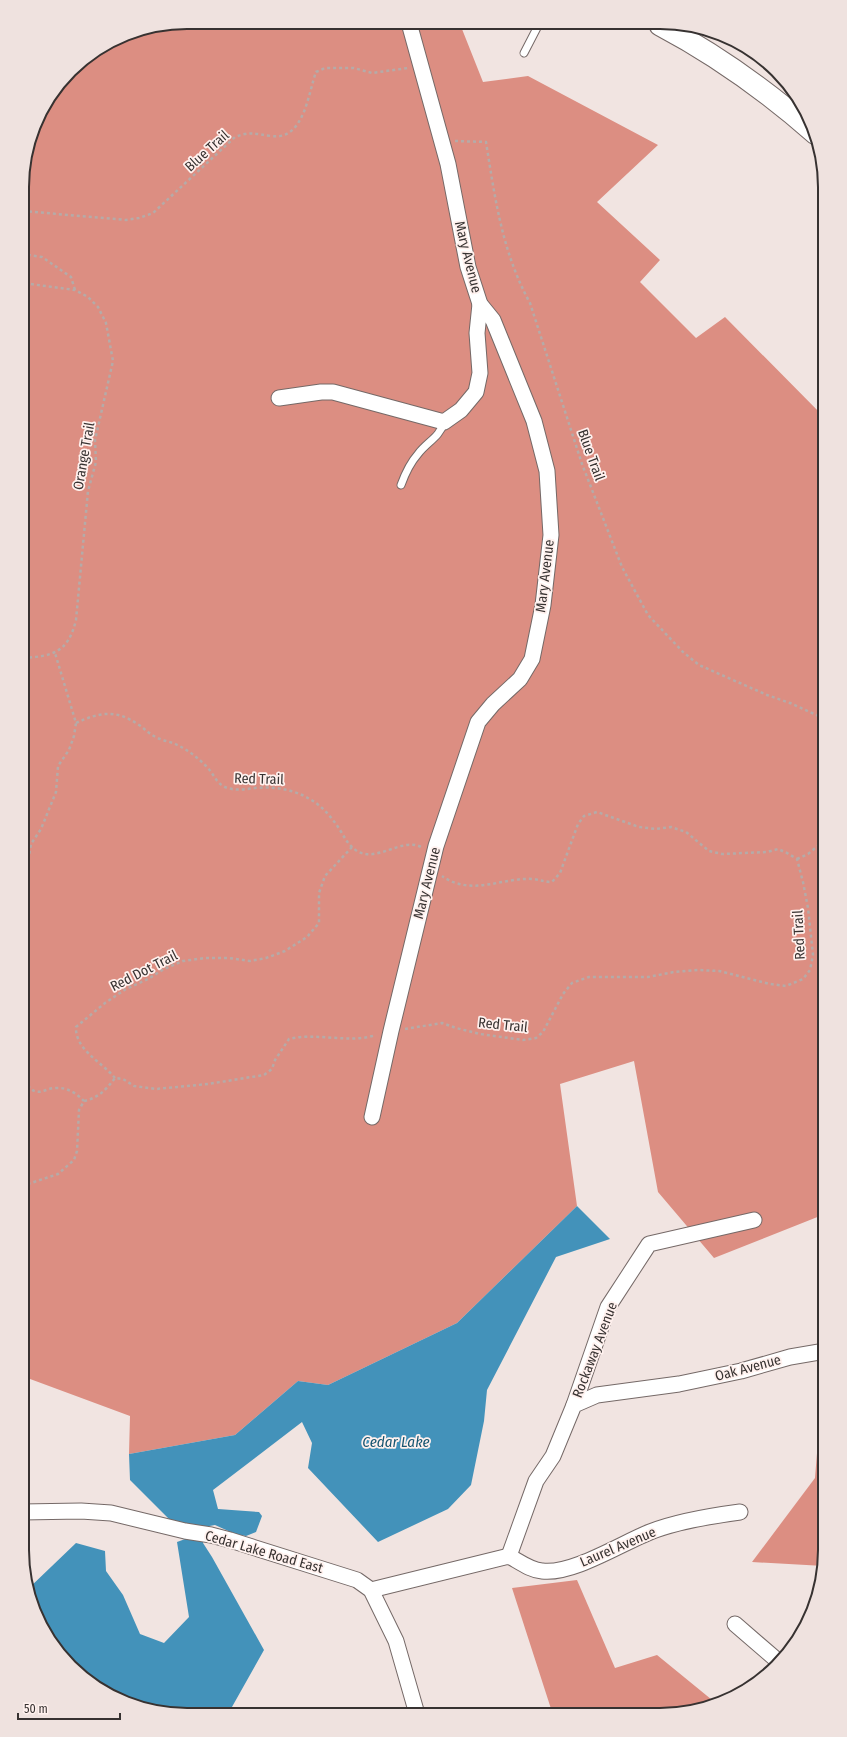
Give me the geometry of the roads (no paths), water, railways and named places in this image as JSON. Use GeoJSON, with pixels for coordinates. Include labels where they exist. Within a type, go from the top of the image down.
{"type":"FeatureCollection","features":[{"type":"Feature","properties":{"kind":"street","name":"Mary Avenue"},"geometry":{"type":"LineString","coordinates":[[372,1117],[391,1031],[433,859],[468,749],[478,722],[493,704],[520,679],[532,659],[543,605],[551,535],[548,471],[534,421],[493,320],[480,304],[468,267],[448,164],[411,29]]}},
{"type":"Feature","properties":{"kind":"street"},"geometry":{"type":"LineString","coordinates":[[667,29],[712,55],[748,79],[789,110],[805,125]]}},
{"type":"Feature","properties":{"kind":"street"},"geometry":{"type":"LineString","coordinates":[[279,398],[321,392],[333,392],[444,422],[461,410],[476,392],[480,373],[477,334],[480,304]]}},
{"type":"Feature","properties":{"kind":"street","name":"Rockaway Avenue"},"geometry":{"type":"LineString","coordinates":[[504,1558],[536,1480],[553,1456],[574,1405],[608,1307],[649,1244],[754,1220]]}},
{"type":"Feature","properties":{"kind":"street","name":"Oak Avenue"},"geometry":{"type":"LineString","coordinates":[[672,1386],[741,1371],[790,1357],[818,1351]]}},
{"type":"Feature","properties":{"kind":"street","name":"Rockaway Avenue"},"geometry":{"type":"LineString","coordinates":[[574,1405],[597,1395],[672,1386]]}},
{"type":"Feature","properties":{"kind":"street","name":"Cedar Lake Road East"},"geometry":{"type":"LineString","coordinates":[[29,1512],[81,1511],[111,1513],[185,1531],[210,1535],[357,1580],[371,1590]]}},
{"type":"Feature","properties":{"kind":"street","name":"Laurel Avenue"},"geometry":{"type":"LineString","coordinates":[[504,1558],[529,1568],[544,1571],[560,1569],[577,1565],[650,1532],[672,1525],[740,1512]]}},
{"type":"Feature","properties":{"kind":"street"},"geometry":{"type":"LineString","coordinates":[[416,1708],[396,1641],[371,1590],[504,1558]]}},
{"type":"Feature","properties":{"kind":"street"},"geometry":{"type":"LineString","coordinates":[[735,1624],[775,1659]]}},
{"type":"Feature","properties":{"kind":"lane"},"geometry":{"type":"LineString","coordinates":[[524,53],[536,29]]}},
{"type":"Feature","properties":{"kind":"lane"},"geometry":{"type":"LineString","coordinates":[[401,485],[406,471],[418,454],[442,431],[444,422]]}},
{"type":"Feature","properties":{"kind":"water","name":"Cedar Lake"},"geometry":{"type":"Polygon","coordinates":[[[577,1206],[610,1239],[556,1257],[487,1390],[484,1421],[471,1485],[448,1509],[378,1542],[308,1468],[312,1443],[302,1422],[213,1490],[218,1509],[259,1512],[262,1516],[256,1532],[246,1536],[235,1534],[215,1525],[204,1527],[203,1543],[264,1650],[231,1708],[176,1708],[136,1700],[117,1692],[99,1681],[83,1669],[68,1654],[45,1620],[37,1601],[33,1584],[76,1543],[105,1551],[106,1571],[123,1595],[140,1634],[164,1643],[189,1617],[177,1542],[188,1538],[130,1480],[129,1454],[235,1435],[298,1381],[328,1385],[457,1323],[577,1206]]]}}]}
